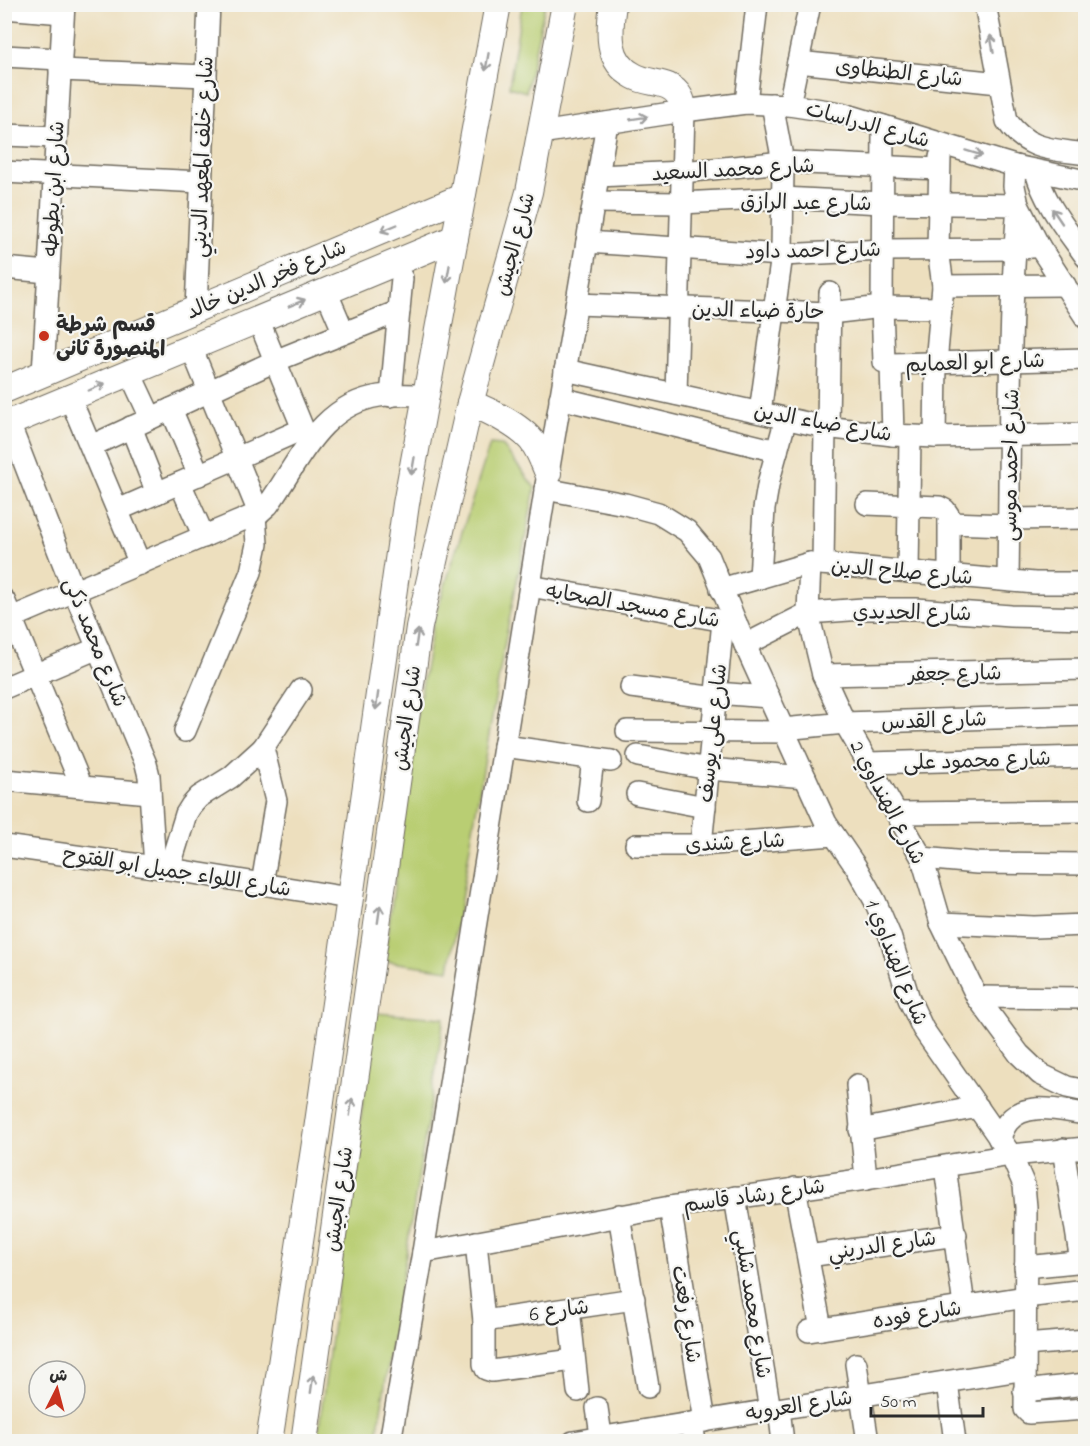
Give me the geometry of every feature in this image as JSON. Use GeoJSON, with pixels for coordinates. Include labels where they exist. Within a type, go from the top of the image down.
{"type":"FeatureCollection","features":[{"type":"Feature","properties":{"kind":"main road","name":"شارع الجيش"},"geometry":{"type":"LineString","coordinates":[[269,1442],[316,1133],[406,504],[498,4]]}},
{"type":"Feature","properties":{"kind":"main road","name":"شارع الجيش"},"geometry":{"type":"LineString","coordinates":[[304,1442],[419,627],[470,404],[529,192],[565,4]]}},
{"type":"Feature","properties":{"kind":"main road"},"geometry":{"type":"LineString","coordinates":[[613,4],[610,44],[617,63],[634,77],[670,86],[680,96],[684,111]]}},
{"type":"Feature","properties":{"kind":"main road","name":"شارع فخر الدين خالد"},"geometry":{"type":"LineString","coordinates":[[4,390],[462,197]]}},
{"type":"Feature","properties":{"kind":"main road","name":"شارع فخر الدين خالد"},"geometry":{"type":"LineString","coordinates":[[7,424],[455,238]]}},
{"type":"Feature","properties":{"kind":"main road"},"geometry":{"type":"LineString","coordinates":[[43,374],[63,400]]}},
{"type":"Feature","properties":{"kind":"main road"},"geometry":{"type":"LineString","coordinates":[[470,404],[494,413],[536,445],[547,481]]}},
{"type":"Feature","properties":{"kind":"main road"},"geometry":{"type":"LineString","coordinates":[[406,504],[414,512],[424,517],[435,518],[445,514]]}},
{"type":"Feature","properties":{"kind":"main road"},"geometry":{"type":"LineString","coordinates":[[400,546],[419,544],[429,547],[436,553]]}},
{"type":"Feature","properties":{"kind":"main road"},"geometry":{"type":"LineString","coordinates":[[316,1133],[347,1138]]}},
{"type":"Feature","properties":{"kind":"street","name":"شارع خلف المعهد الديني"},"geometry":{"type":"LineString","coordinates":[[196,309],[209,4]]}},
{"type":"Feature","properties":{"kind":"street"},"geometry":{"type":"LineString","coordinates":[[746,103],[757,4]]}},
{"type":"Feature","properties":{"kind":"street"},"geometry":{"type":"LineString","coordinates":[[760,412],[782,255],[783,162],[780,104],[798,62],[810,4]]}},
{"type":"Feature","properties":{"kind":"street"},"geometry":{"type":"LineString","coordinates":[[985,4],[1007,121],[1027,142],[1041,147],[1086,153]]}},
{"type":"Feature","properties":{"kind":"street"},"geometry":{"type":"LineString","coordinates":[[4,8],[63,9]]}},
{"type":"Feature","properties":{"kind":"street","name":"شارع ابن بطوطه"},"geometry":{"type":"LineString","coordinates":[[43,374],[63,9]]}},
{"type":"Feature","properties":{"kind":"street"},"geometry":{"type":"LineString","coordinates":[[4,56],[60,65],[206,76]]}},
{"type":"Feature","properties":{"kind":"street","name":"شارع الطنطاوى"},"geometry":{"type":"LineString","coordinates":[[798,62],[999,83]]}},
{"type":"Feature","properties":{"kind":"street","name":"شارع الدراسات"},"geometry":{"type":"LineString","coordinates":[[540,133],[746,103],[780,104],[841,113],[1015,166],[1086,181]]}},
{"type":"Feature","properties":{"kind":"street"},"geometry":{"type":"LineString","coordinates":[[676,394],[684,111]]}},
{"type":"Feature","properties":{"kind":"street"},"geometry":{"type":"LineString","coordinates":[[390,1442],[607,123]]}},
{"type":"Feature","properties":{"kind":"street","name":"شارع ابو العمايم"},"geometry":{"type":"LineString","coordinates":[[883,126],[884,362],[891,364],[1086,359]]}},
{"type":"Feature","properties":{"kind":"street"},"geometry":{"type":"LineString","coordinates":[[4,135],[56,137]]}},
{"type":"Feature","properties":{"kind":"street"},"geometry":{"type":"LineString","coordinates":[[935,437],[936,363],[943,286],[938,249],[940,143]]}},
{"type":"Feature","properties":{"kind":"street","name":"شارع محمد السعيد"},"geometry":{"type":"LineString","coordinates":[[598,176],[682,172],[783,162],[939,169]]}},
{"type":"Feature","properties":{"kind":"street"},"geometry":{"type":"LineString","coordinates":[[1015,166],[1014,186],[1018,206],[1039,246],[1086,318]]}},
{"type":"Feature","properties":{"kind":"street"},"geometry":{"type":"LineString","coordinates":[[1036,171],[1049,204],[1086,257]]}},
{"type":"Feature","properties":{"kind":"street"},"geometry":{"type":"LineString","coordinates":[[4,172],[201,182]]}},
{"type":"Feature","properties":{"kind":"street","name":"شارع عبد الرازق"},"geometry":{"type":"LineString","coordinates":[[594,202],[681,203],[782,198],[1018,206]]}},
{"type":"Feature","properties":{"kind":"street","name":"شارع احمد موسى"},"geometry":{"type":"LineString","coordinates":[[1008,580],[1011,362],[1018,206]]}},
{"type":"Feature","properties":{"kind":"street","name":"شارع احمد داود"},"geometry":{"type":"LineString","coordinates":[[587,243],[782,255],[883,250],[1015,249],[1039,246]]}},
{"type":"Feature","properties":{"kind":"street"},"geometry":{"type":"LineString","coordinates":[[4,267],[48,272]]}},
{"type":"Feature","properties":{"kind":"street"},"geometry":{"type":"LineString","coordinates":[[391,396],[402,278]]}},
{"type":"Feature","properties":{"kind":"street"},"geometry":{"type":"LineString","coordinates":[[943,286],[1065,285]]}},
{"type":"Feature","properties":{"kind":"street"},"geometry":{"type":"LineString","coordinates":[[326,291],[344,333]]}},
{"type":"Feature","properties":{"kind":"street","name":"حارة ضياء الدين"},"geometry":{"type":"LineString","coordinates":[[576,303],[678,309],[776,310],[830,303],[940,308]]}},
{"type":"Feature","properties":{"kind":"street","name":"شارع الهنداوي 2"},"geometry":{"type":"LineString","coordinates":[[830,303],[827,427],[816,564],[808,613],[824,675],[845,723],[922,858],[941,923],[977,997],[1019,1054],[1040,1074],[1066,1087],[1086,1091]]}},
{"type":"Feature","properties":{"kind":"street"},"geometry":{"type":"LineString","coordinates":[[91,446],[275,360],[399,311]]}},
{"type":"Feature","properties":{"kind":"street"},"geometry":{"type":"LineString","coordinates":[[82,787],[7,612],[74,591],[204,537],[257,514],[273,499],[306,436],[258,319]]}},
{"type":"Feature","properties":{"kind":"street"},"geometry":{"type":"LineString","coordinates":[[185,731],[251,572],[256,544],[257,514],[237,458],[191,347]]}},
{"type":"Feature","properties":{"kind":"street"},"geometry":{"type":"LineString","coordinates":[[891,364],[902,436],[909,506],[908,572]]}},
{"type":"Feature","properties":{"kind":"street","name":"شارع ضياء الدين"},"geometry":{"type":"LineString","coordinates":[[565,370],[827,427],[902,436],[935,437],[1086,434]]}},
{"type":"Feature","properties":{"kind":"street"},"geometry":{"type":"LineString","coordinates":[[130,373],[151,418]]}},
{"type":"Feature","properties":{"kind":"street"},"geometry":{"type":"LineString","coordinates":[[118,510],[237,458],[306,436],[358,401],[379,396],[426,395]]}},
{"type":"Feature","properties":{"kind":"street"},"geometry":{"type":"LineString","coordinates":[[560,398],[777,451]]}},
{"type":"Feature","properties":{"kind":"street"},"geometry":{"type":"LineString","coordinates":[[63,400],[91,446],[140,564]]}},
{"type":"Feature","properties":{"kind":"street"},"geometry":{"type":"LineString","coordinates":[[171,409],[204,537]]}},
{"type":"Feature","properties":{"kind":"street"},"geometry":{"type":"LineString","coordinates":[[760,578],[764,509],[786,418]]}},
{"type":"Feature","properties":{"kind":"street","name":"شارع محمد ذكى"},"geometry":{"type":"LineString","coordinates":[[7,424],[143,758],[148,776],[162,868]]}},
{"type":"Feature","properties":{"kind":"street"},"geometry":{"type":"LineString","coordinates":[[131,427],[158,493]]}},
{"type":"Feature","properties":{"kind":"street","name":"شارع الهنداوي 1"},"geometry":{"type":"LineString","coordinates":[[547,481],[658,513],[687,531],[709,557],[722,589],[730,622],[746,645],[826,823],[856,867],[875,901],[890,936],[909,999],[923,1029],[1005,1147],[1023,1185],[1026,1207],[1025,1401]]}},
{"type":"Feature","properties":{"kind":"street"},"geometry":{"type":"LineString","coordinates":[[867,504],[939,507],[945,510],[949,516],[949,575]]}},
{"type":"Feature","properties":{"kind":"street"},"geometry":{"type":"LineString","coordinates":[[949,523],[1086,518]]}},
{"type":"Feature","properties":{"kind":"street","name":"شارع صلاح الدين"},"geometry":{"type":"LineString","coordinates":[[722,589],[816,564],[1035,583],[1086,583]]}},
{"type":"Feature","properties":{"kind":"street","name":"شارع مسجد الصحابه"},"geometry":{"type":"LineString","coordinates":[[530,586],[730,622]]}},
{"type":"Feature","properties":{"kind":"street","name":"شارع الحديدي"},"geometry":{"type":"LineString","coordinates":[[746,645],[808,613],[863,609],[916,609],[1022,617],[1086,618]]}},
{"type":"Feature","properties":{"kind":"street","name":"شارع على يوسف"},"geometry":{"type":"LineString","coordinates":[[701,845],[716,695],[730,622]]}},
{"type":"Feature","properties":{"kind":"street"},"geometry":{"type":"LineString","coordinates":[[4,688],[98,648]]}},
{"type":"Feature","properties":{"kind":"street","name":"شارع جعفر"},"geometry":{"type":"LineString","coordinates":[[824,675],[1086,669]]}},
{"type":"Feature","properties":{"kind":"street"},"geometry":{"type":"LineString","coordinates":[[631,687],[716,695],[769,697]]}},
{"type":"Feature","properties":{"kind":"street"},"geometry":{"type":"LineString","coordinates":[[162,868],[191,806],[199,797],[231,777],[263,748],[301,690]]}},
{"type":"Feature","properties":{"kind":"street","name":"شارع القدس"},"geometry":{"type":"LineString","coordinates":[[627,731],[784,731],[845,723],[1086,715]]}},
{"type":"Feature","properties":{"kind":"street"},"geometry":{"type":"LineString","coordinates":[[504,746],[602,760],[588,801]]}},
{"type":"Feature","properties":{"kind":"street"},"geometry":{"type":"LineString","coordinates":[[262,884],[276,801],[263,748]]}},
{"type":"Feature","properties":{"kind":"street"},"geometry":{"type":"LineString","coordinates":[[638,756],[708,769],[805,777]]}},
{"type":"Feature","properties":{"kind":"street","name":"شارع محمود على"},"geometry":{"type":"LineString","coordinates":[[868,763],[1086,757]]}},
{"type":"Feature","properties":{"kind":"street"},"geometry":{"type":"LineString","coordinates":[[6,776],[82,787],[150,793]]}},
{"type":"Feature","properties":{"kind":"street"},"geometry":{"type":"LineString","coordinates":[[637,794],[705,807]]}},
{"type":"Feature","properties":{"kind":"street"},"geometry":{"type":"LineString","coordinates":[[898,813],[1085,816]]}},
{"type":"Feature","properties":{"kind":"street","name":"شارع شندى"},"geometry":{"type":"LineString","coordinates":[[636,845],[701,845],[834,835]]}},
{"type":"Feature","properties":{"kind":"street","name":"شارع اللواء جميل ابو الفتوح"},"geometry":{"type":"LineString","coordinates":[[4,846],[349,898]]}},
{"type":"Feature","properties":{"kind":"street"},"geometry":{"type":"LineString","coordinates":[[922,858],[999,864],[1086,864]]}},
{"type":"Feature","properties":{"kind":"street"},"geometry":{"type":"LineString","coordinates":[[941,923],[1034,927],[1086,925]]}},
{"type":"Feature","properties":{"kind":"street"},"geometry":{"type":"LineString","coordinates":[[977,997],[1086,998]]}},
{"type":"Feature","properties":{"kind":"street"},"geometry":{"type":"LineString","coordinates":[[857,1085],[866,1179]]}},
{"type":"Feature","properties":{"kind":"street"},"geometry":{"type":"LineString","coordinates":[[860,1130],[978,1107]]}},
{"type":"Feature","properties":{"kind":"street"},"geometry":{"type":"LineString","coordinates":[[1005,1147],[1008,1122],[1018,1114],[1041,1109],[1086,1114]]}},
{"type":"Feature","properties":{"kind":"street"},"geometry":{"type":"LineString","coordinates":[[1025,1267],[1083,1261],[1080,1146]]}},
{"type":"Feature","properties":{"kind":"street","name":"شارع رشاد قاسم"},"geometry":{"type":"LineString","coordinates":[[423,1252],[619,1215],[945,1167],[1005,1147],[1080,1146]]}},
{"type":"Feature","properties":{"kind":"street"},"geometry":{"type":"LineString","coordinates":[[945,1167],[964,1306]]}},
{"type":"Feature","properties":{"kind":"street"},"geometry":{"type":"LineString","coordinates":[[795,1188],[808,1256]]}},
{"type":"Feature","properties":{"kind":"street","name":"شارع محمد شلبي"},"geometry":{"type":"LineString","coordinates":[[735,1197],[774,1409],[783,1442]]}},
{"type":"Feature","properties":{"kind":"street","name":"شارع رفعت"},"geometry":{"type":"LineString","coordinates":[[670,1207],[697,1428]]}},
{"type":"Feature","properties":{"kind":"street"},"geometry":{"type":"LineString","coordinates":[[619,1215],[648,1387]]}},
{"type":"Feature","properties":{"kind":"street","name":"شارع الدريني"},"geometry":{"type":"LineString","coordinates":[[808,1256],[956,1235]]}},
{"type":"Feature","properties":{"kind":"street"},"geometry":{"type":"LineString","coordinates":[[476,1242],[486,1369],[492,1371],[573,1360]]}},
{"type":"Feature","properties":{"kind":"street","name":"شارع فوده"},"geometry":{"type":"LineString","coordinates":[[808,1256],[815,1330],[964,1306],[1086,1290]]}},
{"type":"Feature","properties":{"kind":"street","name":"شارع 6"},"geometry":{"type":"LineString","coordinates":[[484,1321],[634,1299]]}},
{"type":"Feature","properties":{"kind":"street"},"geometry":{"type":"LineString","coordinates":[[568,1309],[578,1391]]}},
{"type":"Feature","properties":{"kind":"street"},"geometry":{"type":"LineString","coordinates":[[1025,1346],[1086,1340]]}},
{"type":"Feature","properties":{"kind":"street"},"geometry":{"type":"LineString","coordinates":[[856,1364],[868,1442]]}},
{"type":"Feature","properties":{"kind":"street","name":"شارع العروبه"},"geometry":{"type":"LineString","coordinates":[[573,1442],[697,1428],[774,1409],[1025,1369]]}},
{"type":"Feature","properties":{"kind":"street"},"geometry":{"type":"LineString","coordinates":[[947,1382],[956,1442]]}},
{"type":"Feature","properties":{"kind":"street"},"geometry":{"type":"LineString","coordinates":[[1086,1384],[1025,1401],[1029,1413],[1086,1409]]}},
{"type":"Feature","properties":{"kind":"street"},"geometry":{"type":"LineString","coordinates":[[597,1408],[602,1439]]}},
{"type":"Feature","properties":{"kind":"green space"},"geometry":{"type":"Polygon","coordinates":[[[522,5],[545,5],[526,92],[509,87],[522,5]]]}},
{"type":"Feature","properties":{"kind":"green space"},"geometry":{"type":"Polygon","coordinates":[[[490,444],[502,445],[535,488],[503,652],[449,970],[384,961],[418,709],[434,620],[490,444]]]}},
{"type":"Feature","properties":{"kind":"green space"},"geometry":{"type":"Polygon","coordinates":[[[375,1013],[444,1018],[376,1441],[317,1442],[375,1013]]]}},
{"type":"Feature","properties":{"kind":"place","name":"قسم شرطة المنصورة ثانى"},"geometry":{"type":"Point","coordinates":[44,336]}}]}
